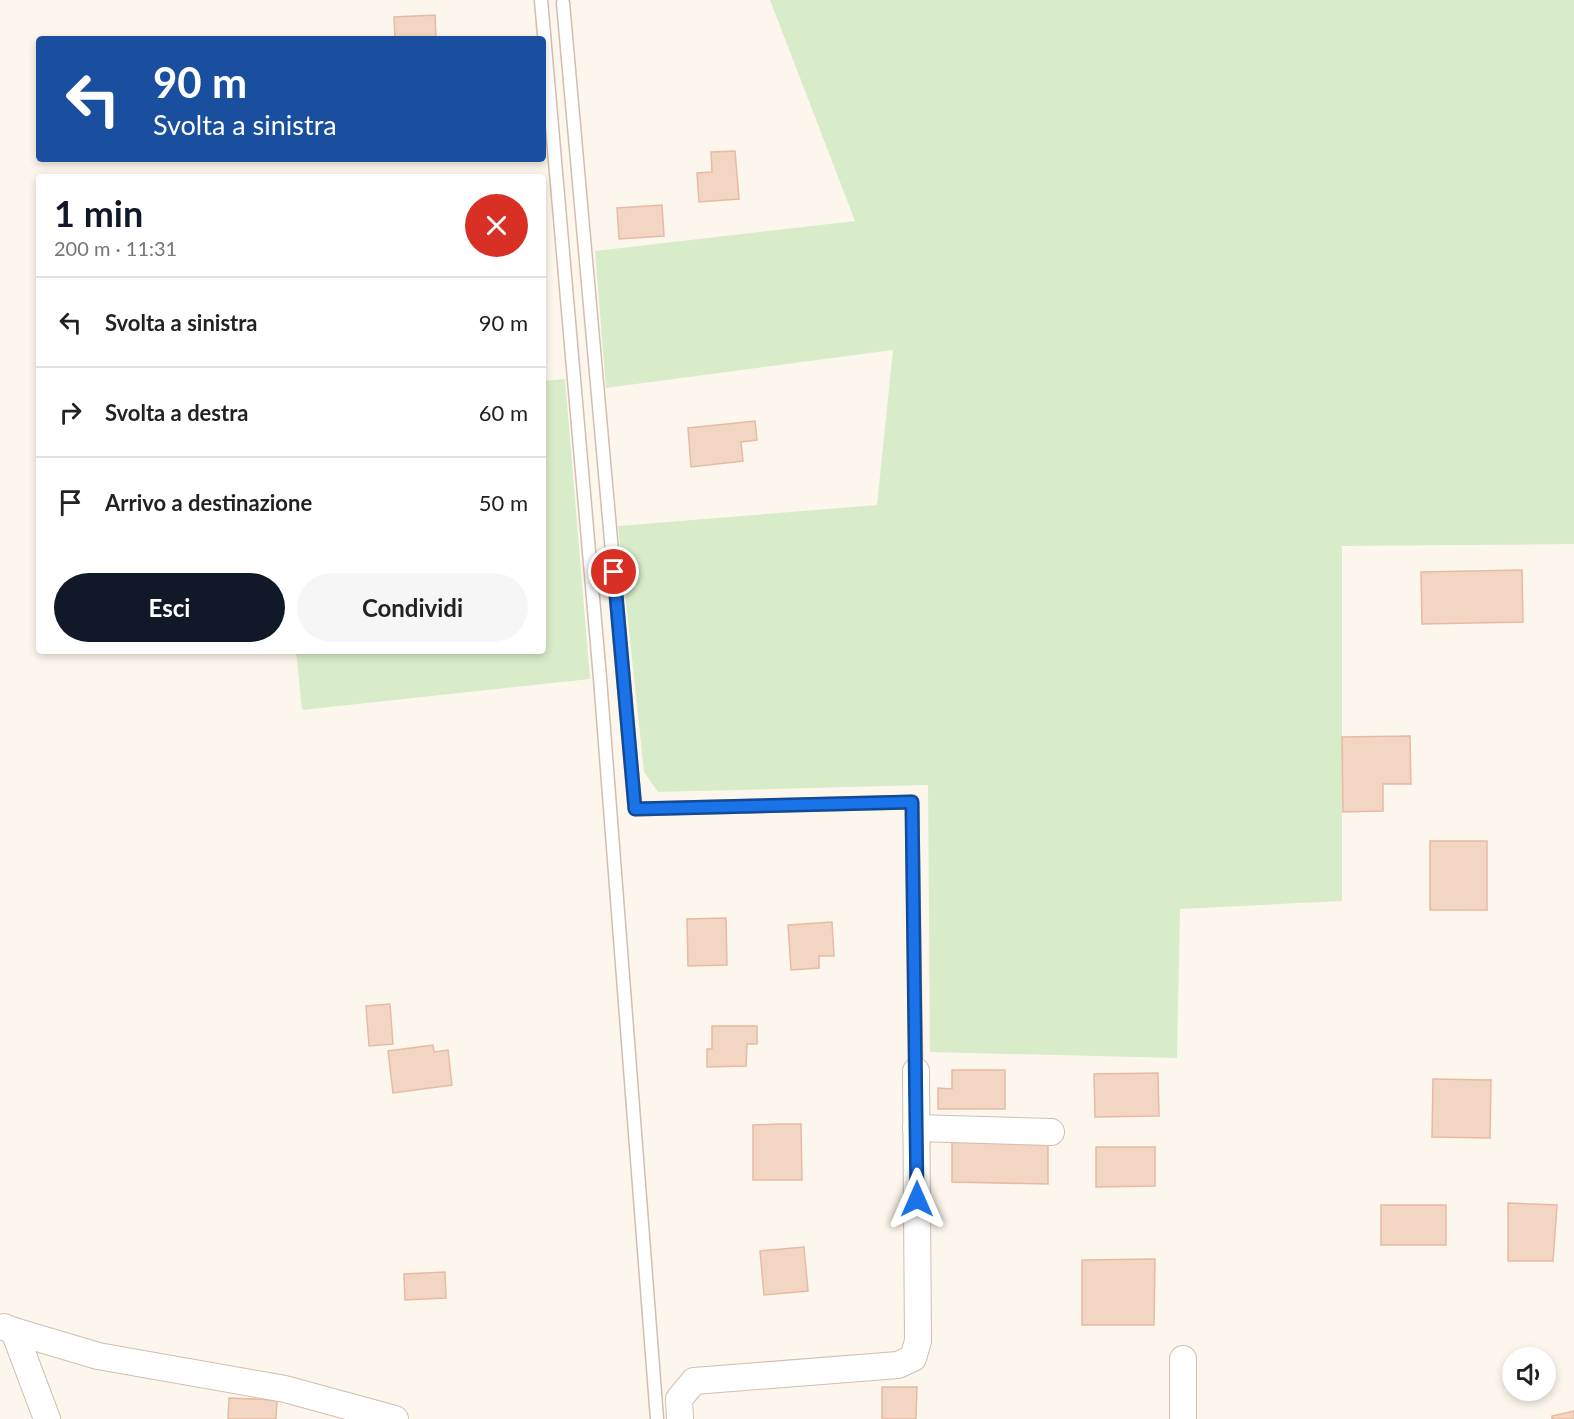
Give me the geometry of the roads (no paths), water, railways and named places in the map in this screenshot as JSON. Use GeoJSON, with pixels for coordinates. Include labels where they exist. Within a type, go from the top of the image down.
{"type":"FeatureCollection","features":[{"type":"Feature","properties":{"kind":"street"},"geometry":{"type":"LineString","coordinates":[[680,1419],[679,1399],[694,1381],[898,1365],[913,1358],[918,1341],[916,1071]]}},
{"type":"Feature","properties":{"kind":"street"},"geometry":{"type":"LineString","coordinates":[[916,1128],[1051,1132]]}},
{"type":"Feature","properties":{"kind":"street"},"geometry":{"type":"LineString","coordinates":[[7,1328],[47,1419]]}},
{"type":"Feature","properties":{"kind":"street"},"geometry":{"type":"LineString","coordinates":[[7,1328],[98,1356],[285,1389],[395,1419]]}},
{"type":"Feature","properties":{"kind":"street"},"geometry":{"type":"LineString","coordinates":[[1183,1359],[1183,1419]]}},
{"type":"Feature","properties":{"kind":"lane"},"geometry":{"type":"LineString","coordinates":[[541,0],[544,36]]}},
{"type":"Feature","properties":{"kind":"lane"},"geometry":{"type":"LineString","coordinates":[[564,3],[635,809],[912,802],[916,1071]]}},
{"type":"Feature","properties":{"kind":"lane"},"geometry":{"type":"LineString","coordinates":[[546,57],[600,678],[657,1419]]}}]}
